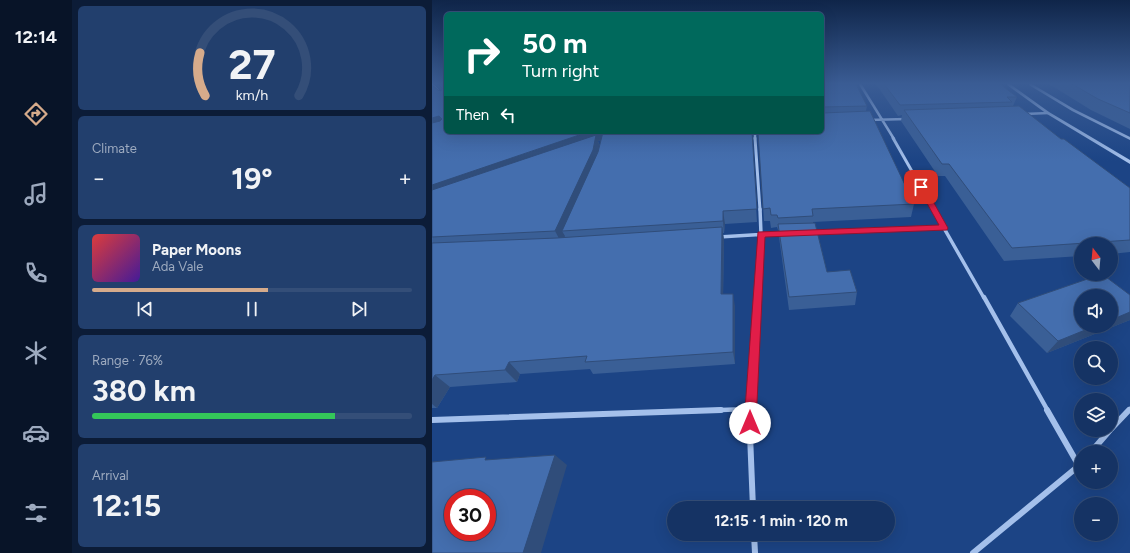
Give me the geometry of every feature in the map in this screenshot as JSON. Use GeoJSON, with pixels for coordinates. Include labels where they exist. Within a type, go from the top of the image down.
{"type":"FeatureCollection","features":[{"type":"Feature","properties":{"kind":"street"},"geometry":{"type":"LineString","coordinates":[[876,110],[1074,455]]}},
{"type":"Feature","properties":{"kind":"street"},"geometry":{"type":"LineString","coordinates":[[1044,110],[1130,162]]}},
{"type":"Feature","properties":{"kind":"street"},"geometry":{"type":"LineString","coordinates":[[1073,110],[1130,138]]}},
{"type":"Feature","properties":{"kind":"street"},"geometry":{"type":"LineString","coordinates":[[1017,114],[1048,113]]}},
{"type":"Feature","properties":{"kind":"street"},"geometry":{"type":"LineString","coordinates":[[860,120],[907,119]]}},
{"type":"Feature","properties":{"kind":"street"},"geometry":{"type":"LineString","coordinates":[[753,501],[749,409],[761,234],[755,134]]}},
{"type":"Feature","properties":{"kind":"street"},"geometry":{"type":"LineString","coordinates":[[809,233],[944,228]]}},
{"type":"Feature","properties":{"kind":"street"},"geometry":{"type":"LineString","coordinates":[[714,237],[793,233]]}},
{"type":"Feature","properties":{"kind":"street"},"geometry":{"type":"LineString","coordinates":[[432,420],[749,409]]}},
{"type":"Feature","properties":{"kind":"street"},"geometry":{"type":"LineString","coordinates":[[1118,421],[1130,409]]}},
{"type":"Feature","properties":{"kind":"street"},"geometry":{"type":"LineString","coordinates":[[1097,445],[1103,437]]}},
{"type":"Feature","properties":{"kind":"street"},"geometry":{"type":"LineString","coordinates":[[973,553],[1074,470]]}},
{"type":"Feature","properties":{"kind":"street"},"geometry":{"type":"LineString","coordinates":[[754,541],[755,553]]}},
{"type":"Feature","properties":{"kind":"building"},"geometry":{"type":"Polygon","coordinates":[[[432,110],[444,110],[444,134],[582,134],[432,185],[432,123],[442,119],[439,116],[432,118],[432,110]]]}},
{"type":"Feature","properties":{"kind":"building"},"geometry":{"type":"Polygon","coordinates":[[[904,110],[1024,110],[1061,139],[1064,139],[1130,188],[1130,240],[1118,241],[1118,237],[1074,237],[1074,244],[1012,248],[949,164],[942,164],[904,110]]]}},
{"type":"Feature","properties":{"kind":"building"},"geometry":{"type":"Polygon","coordinates":[[[1123,110],[1130,110],[1130,113],[1123,110]]]}},
{"type":"Feature","properties":{"kind":"building"},"geometry":{"type":"Polygon","coordinates":[[[870,111],[914,204],[812,209],[813,216],[778,218],[777,215],[771,215],[770,208],[763,209],[758,134],[824,134],[824,113],[870,111]]]}},
{"type":"Feature","properties":{"kind":"building"},"geometry":{"type":"Polygon","coordinates":[[[602,134],[752,134],[757,209],[723,211],[723,221],[562,231],[598,152],[602,134]]]}},
{"type":"Feature","properties":{"kind":"building"},"geometry":{"type":"Polygon","coordinates":[[[596,135],[593,150],[555,231],[432,237],[432,190],[596,135]]]}},
{"type":"Feature","properties":{"kind":"building"},"geometry":{"type":"Polygon","coordinates":[[[815,223],[827,272],[850,270],[857,292],[789,297],[778,224],[815,223]]]}},
{"type":"Feature","properties":{"kind":"building"},"geometry":{"type":"Polygon","coordinates":[[[722,227],[721,294],[733,294],[733,352],[585,362],[587,356],[509,362],[505,370],[435,375],[432,380],[432,243],[557,238],[722,227]]]}},
{"type":"Feature","properties":{"kind":"building"},"geometry":{"type":"Polygon","coordinates":[[[1082,281],[1111,281],[1130,295],[1130,312],[1118,317],[1118,289],[1074,289],[1074,333],[1078,333],[1058,341],[1018,303],[1082,281]]]}},
{"type":"Feature","properties":{"kind":"building"},"geometry":{"type":"Polygon","coordinates":[[[555,455],[523,553],[432,553],[432,462],[486,457],[485,460],[555,455]]]}},
{"type":"Feature","properties":{"kind":"route"},"geometry":{"type":"LineString","coordinates":[[750,423],[749,409],[761,234],[944,228],[921,187]]}}]}
